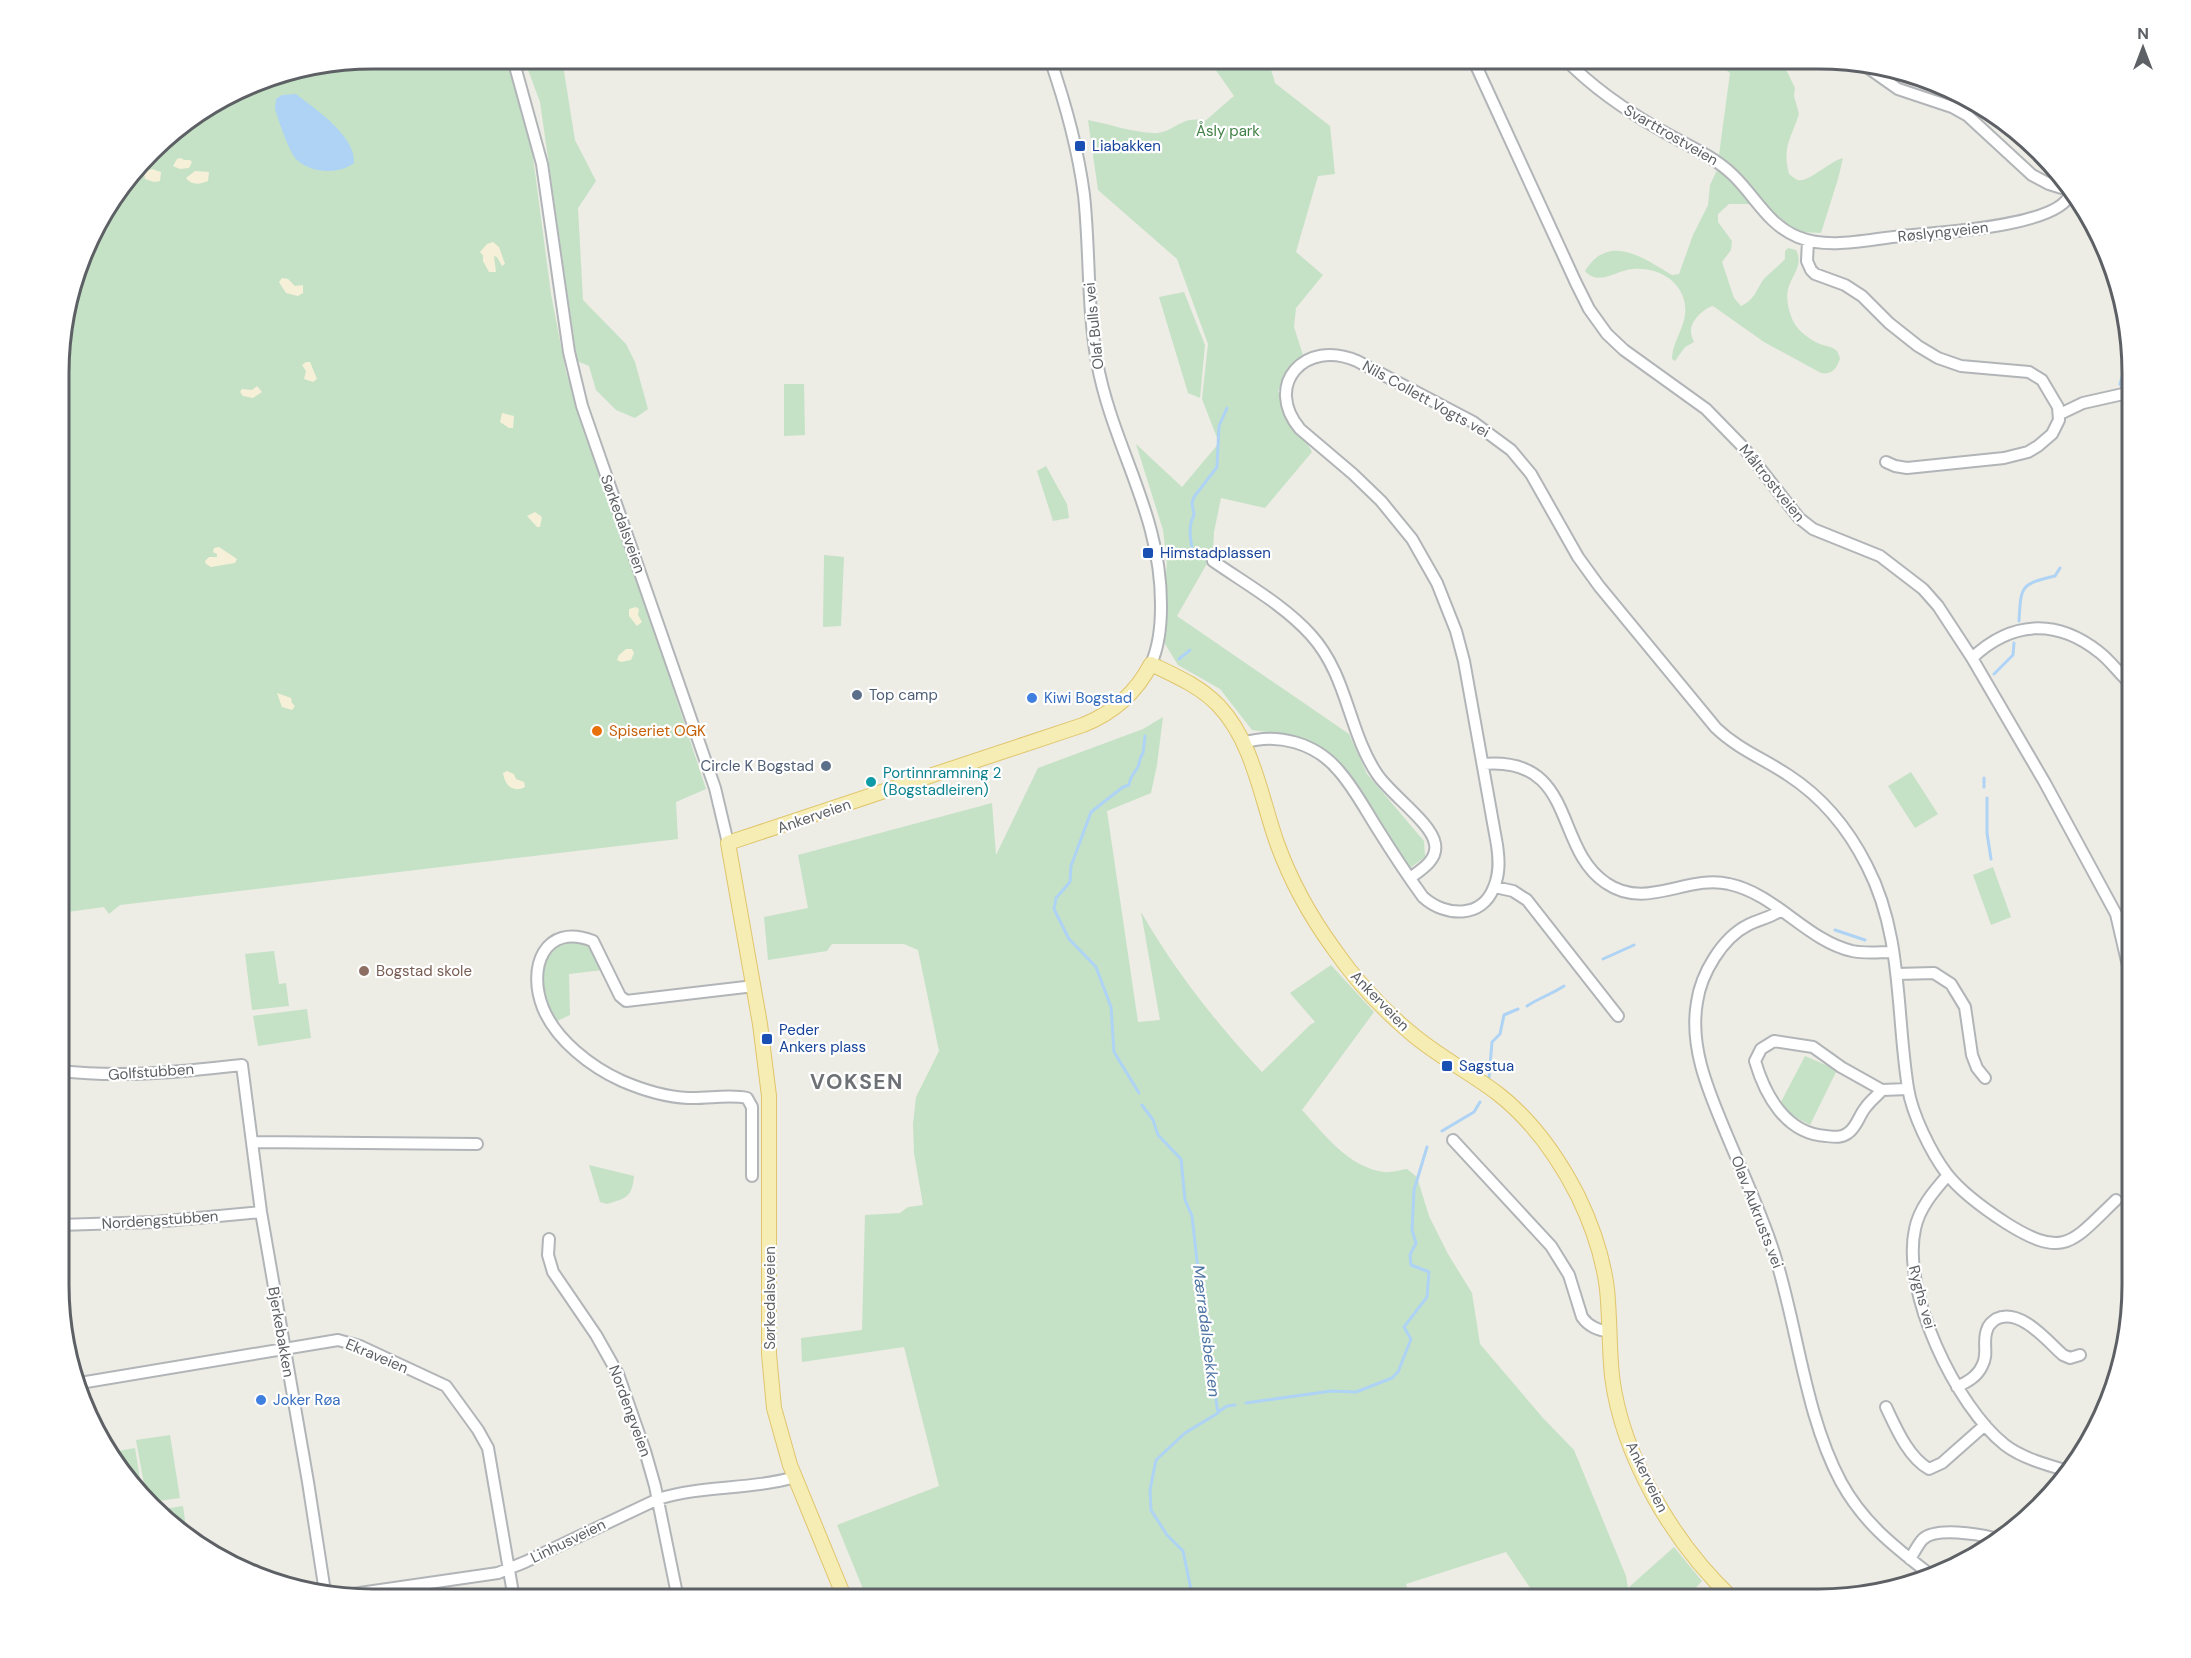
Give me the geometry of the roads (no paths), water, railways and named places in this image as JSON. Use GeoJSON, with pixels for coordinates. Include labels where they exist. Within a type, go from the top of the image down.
{"type":"FeatureCollection","features":[{"type":"Feature","properties":{"kind":"main road","name":"Ankerveien"},"geometry":{"type":"LineString","coordinates":[[728,843],[1089,723],[1122,703],[1141,681],[1151,664],[1190,682],[1210,697],[1228,716],[1243,743],[1277,842],[1295,886],[1311,916],[1342,962],[1367,992],[1411,1033],[1514,1107],[1533,1127],[1560,1164],[1579,1199],[1596,1241],[1606,1285],[1612,1375],[1623,1424],[1638,1463],[1665,1514],[1686,1547],[1724,1589]]}},
{"type":"Feature","properties":{"kind":"main road","name":"Sørkedalsveien"},"geometry":{"type":"LineString","coordinates":[[728,843],[754,986],[770,1108],[770,1372],[776,1418],[795,1477],[840,1589]]}},
{"type":"Feature","properties":{"kind":"street","name":"Sørkedalsveien"},"geometry":{"type":"LineString","coordinates":[[516,69],[542,164],[569,352],[582,406],[715,788],[728,843]]}},
{"type":"Feature","properties":{"kind":"street","name":"Olaf Bulls vei"},"geometry":{"type":"LineString","coordinates":[[1053,69],[1070,125],[1083,187],[1092,328],[1101,382],[1110,413],[1151,524],[1161,588]]}},
{"type":"Feature","properties":{"kind":"street","name":"Måltrostveien"},"geometry":{"type":"LineString","coordinates":[[1478,69],[1576,283],[1589,309],[1607,334],[1624,350],[1706,409],[1744,448],[1805,524],[1825,535],[1880,556],[1923,589],[1938,606],[1972,658],[2045,783],[2116,914],[2122,940]]}},
{"type":"Feature","properties":{"kind":"street","name":"Svarttrostveien"},"geometry":{"type":"LineString","coordinates":[[1576,69],[1628,111],[1715,159],[1735,177],[1774,222],[1793,235],[1808,241]]}},
{"type":"Feature","properties":{"kind":"street"},"geometry":{"type":"LineString","coordinates":[[1879,75],[1898,89],[1952,107],[1968,116],[2032,175],[2058,187]]}},
{"type":"Feature","properties":{"kind":"street","name":"Røslyngveien"},"geometry":{"type":"LineString","coordinates":[[1808,241],[1838,242],[1997,226],[2050,210],[2067,199]]}},
{"type":"Feature","properties":{"kind":"street"},"geometry":{"type":"LineString","coordinates":[[1808,241],[1806,253],[1811,270],[1862,296],[1889,323],[1918,346],[1938,358],[1961,366],[2023,371],[2038,376],[2053,396],[2060,414],[2056,427],[2046,440],[2020,455],[1907,468],[1886,462]]}},
{"type":"Feature","properties":{"kind":"street","name":"Nils Collett Vogts vei"},"geometry":{"type":"LineString","coordinates":[[1495,887],[1499,871],[1499,855],[1458,638],[1445,601],[1428,564],[1412,539],[1381,501],[1300,429],[1292,418],[1286,398],[1288,383],[1296,369],[1311,358],[1322,354],[1336,354],[1357,361],[1473,422],[1511,450],[1541,489],[1588,570],[1716,728],[1736,746],[1784,772],[1812,793],[1845,830],[1868,868],[1885,915],[1897,974],[1908,1089],[1919,1123],[1938,1161],[1948,1175],[1999,1218],[2031,1238],[2050,1243],[2069,1242],[2078,1237],[2116,1200]]}},
{"type":"Feature","properties":{"kind":"street"},"geometry":{"type":"LineString","coordinates":[[2060,414],[2083,403],[2122,394]]}},
{"type":"Feature","properties":{"kind":"street"},"geometry":{"type":"LineString","coordinates":[[1213,561],[1296,620],[1312,636],[1330,661],[1372,765],[1388,789],[1428,828],[1434,840],[1433,856],[1410,878]]}},
{"type":"Feature","properties":{"kind":"street","name":"Ankerveien"},"geometry":{"type":"LineString","coordinates":[[1151,664],[1160,631],[1161,588]]}},
{"type":"Feature","properties":{"kind":"street"},"geometry":{"type":"LineString","coordinates":[[1972,658],[1988,643],[2010,632],[2040,628],[2052,629],[2073,635],[2092,646],[2122,675]]}},
{"type":"Feature","properties":{"kind":"street"},"geometry":{"type":"LineString","coordinates":[[1243,743],[1268,738],[1287,740],[1310,748],[1326,758],[1339,770],[1429,903],[1451,912],[1474,909],[1485,902],[1495,887],[1513,891],[1527,900],[1618,1016]]}},
{"type":"Feature","properties":{"kind":"street"},"geometry":{"type":"LineString","coordinates":[[1483,764],[1506,763],[1539,778],[1556,798],[1590,868],[1596,876],[1610,886],[1626,892],[1648,895],[1691,884],[1720,882],[1757,894],[1817,935],[1844,948],[1861,953],[1893,952]]}},
{"type":"Feature","properties":{"kind":"street","name":"Olav Aukrusts vei"},"geometry":{"type":"LineString","coordinates":[[1781,910],[1736,932],[1721,950],[1707,973],[1698,994],[1696,1014],[1701,1069],[1766,1228],[1818,1426],[1840,1481],[1859,1511],[1879,1534],[1924,1570]]}},
{"type":"Feature","properties":{"kind":"street"},"geometry":{"type":"LineString","coordinates":[[752,1176],[752,1107],[747,1098],[664,1096],[623,1081],[605,1071],[575,1051],[550,1020],[540,998],[537,966],[547,946],[559,938],[579,936],[593,941],[620,996],[626,1001],[754,986]]}},
{"type":"Feature","properties":{"kind":"street"},"geometry":{"type":"LineString","coordinates":[[1897,974],[1934,973],[1951,984],[1965,1007],[1972,1055],[1977,1068],[1985,1078]]}},
{"type":"Feature","properties":{"kind":"street"},"geometry":{"type":"LineString","coordinates":[[1882,1090],[1866,1106],[1850,1132],[1841,1137],[1821,1136],[1794,1126],[1784,1117],[1761,1083],[1755,1061],[1761,1049],[1774,1041],[1813,1047],[1841,1067],[1882,1090],[1908,1089]]}},
{"type":"Feature","properties":{"kind":"street","name":"Golfstubben"},"geometry":{"type":"LineString","coordinates":[[69,1072],[134,1075],[242,1065]]}},
{"type":"Feature","properties":{"kind":"street","name":"Bjerkebakken"},"geometry":{"type":"LineString","coordinates":[[242,1065],[261,1212],[324,1585]]}},
{"type":"Feature","properties":{"kind":"street"},"geometry":{"type":"LineString","coordinates":[[1453,1140],[1551,1246],[1569,1275],[1582,1317],[1586,1322],[1596,1329],[1610,1332]]}},
{"type":"Feature","properties":{"kind":"street"},"geometry":{"type":"LineString","coordinates":[[252,1142],[477,1144]]}},
{"type":"Feature","properties":{"kind":"street","name":"Ryghs vei"},"geometry":{"type":"LineString","coordinates":[[1948,1175],[1934,1191],[1918,1217],[1915,1228],[1912,1256],[1915,1280],[1928,1323],[1957,1387],[1985,1425],[2006,1446],[2025,1456],[2061,1468]]}},
{"type":"Feature","properties":{"kind":"street","name":"Nordengstubben"},"geometry":{"type":"LineString","coordinates":[[69,1225],[144,1223],[261,1212]]}},
{"type":"Feature","properties":{"kind":"street","name":"Nordengveien"},"geometry":{"type":"LineString","coordinates":[[549,1239],[548,1254],[553,1272],[615,1366],[645,1451],[658,1499],[676,1589]]}},
{"type":"Feature","properties":{"kind":"street"},"geometry":{"type":"LineString","coordinates":[[1957,1387],[1970,1380],[1981,1369],[1986,1358],[1987,1329],[1990,1324],[2001,1318],[2014,1318],[2025,1322],[2063,1355],[2070,1358],[2080,1355]]}},
{"type":"Feature","properties":{"kind":"street","name":"Ekraveien"},"geometry":{"type":"LineString","coordinates":[[85,1382],[334,1341],[347,1341],[448,1387],[488,1448],[512,1589]]}},
{"type":"Feature","properties":{"kind":"street"},"geometry":{"type":"LineString","coordinates":[[1886,1407],[1901,1438],[1929,1469],[1942,1463],[1985,1425]]}},
{"type":"Feature","properties":{"kind":"street","name":"Linhusveien"},"geometry":{"type":"LineString","coordinates":[[398,1589],[486,1575],[508,1569],[658,1499],[680,1493],[769,1483],[795,1477]]}},
{"type":"Feature","properties":{"kind":"street"},"geometry":{"type":"LineString","coordinates":[[1910,1559],[1923,1539],[1934,1533],[1947,1532],[1988,1537]]}},
{"type":"Feature","properties":{"kind":"water"},"geometry":{"type":"Polygon","coordinates":[[[296,94],[342,133],[353,153],[354,163],[348,167],[325,171],[310,168],[297,160],[285,138],[275,110],[276,99],[282,95],[296,94]]]}},
{"type":"Feature","properties":{"kind":"waterway"},"geometry":{"type":"LineString","coordinates":[[2122,377],[2120,384],[2122,387]]}},
{"type":"Feature","properties":{"kind":"waterway","name":"Mærradalsbekken"},"geometry":{"type":"LineString","coordinates":[[1194,557],[1190,536],[1194,515],[1192,503],[1217,467],[1219,426],[1227,408]]}},
{"type":"Feature","properties":{"kind":"waterway"},"geometry":{"type":"LineString","coordinates":[[2019,621],[2022,593],[2025,588],[2035,581],[2055,576],[2060,568]]}},
{"type":"Feature","properties":{"kind":"waterway"},"geometry":{"type":"LineString","coordinates":[[1994,674],[2013,655],[2014,643]]}},
{"type":"Feature","properties":{"kind":"waterway","name":"Mærradalsbekken"},"geometry":{"type":"LineString","coordinates":[[1179,659],[1190,650]]}},
{"type":"Feature","properties":{"kind":"waterway","name":"Mærradalsbekken"},"geometry":{"type":"LineString","coordinates":[[1139,1093],[1114,1052],[1111,1007],[1096,967],[1069,939],[1054,909],[1056,898],[1070,882],[1071,866],[1091,812],[1123,787],[1129,785],[1143,753],[1145,736]]}},
{"type":"Feature","properties":{"kind":"waterway"},"geometry":{"type":"LineString","coordinates":[[1984,778],[1984,787]]}},
{"type":"Feature","properties":{"kind":"waterway"},"geometry":{"type":"LineString","coordinates":[[1987,798],[1987,833],[1991,859]]}},
{"type":"Feature","properties":{"kind":"waterway"},"geometry":{"type":"LineString","coordinates":[[1835,930],[1865,940]]}},
{"type":"Feature","properties":{"kind":"waterway"},"geometry":{"type":"LineString","coordinates":[[1603,959],[1634,945]]}},
{"type":"Feature","properties":{"kind":"waterway"},"geometry":{"type":"LineString","coordinates":[[1527,1006],[1564,986]]}},
{"type":"Feature","properties":{"kind":"waterway"},"geometry":{"type":"LineString","coordinates":[[1489,1078],[1492,1042],[1500,1034],[1504,1015],[1518,1009]]}},
{"type":"Feature","properties":{"kind":"waterway"},"geometry":{"type":"LineString","coordinates":[[1442,1131],[1474,1112],[1480,1102]]}},
{"type":"Feature","properties":{"kind":"waterway","name":"Mærradalsbekken"},"geometry":{"type":"LineString","coordinates":[[1142,1105],[1153,1120],[1158,1135],[1181,1159],[1185,1200],[1192,1216],[1218,1413],[1185,1433],[1156,1460],[1150,1490],[1151,1510],[1167,1535],[1183,1551],[1191,1589]]}},
{"type":"Feature","properties":{"kind":"waterway"},"geometry":{"type":"LineString","coordinates":[[1246,1403],[1331,1391],[1356,1392],[1392,1378],[1398,1372],[1411,1339],[1404,1327],[1427,1297],[1429,1272],[1411,1265],[1410,1255],[1416,1243],[1412,1230],[1414,1190],[1427,1147]]}},
{"type":"Feature","properties":{"kind":"waterway"},"geometry":{"type":"LineString","coordinates":[[1218,1412],[1227,1406],[1235,1405]]}},
{"type":"Feature","properties":{"kind":"place","name":"Liabakken"},"geometry":{"type":"Point","coordinates":[1080,146]}},
{"type":"Feature","properties":{"kind":"place","name":"Himstadplassen"},"geometry":{"type":"Point","coordinates":[1148,553]}},
{"type":"Feature","properties":{"kind":"place","name":"Top camp"},"geometry":{"type":"Point","coordinates":[857,695]}},
{"type":"Feature","properties":{"kind":"place","name":"Kiwi Bogstad"},"geometry":{"type":"Point","coordinates":[1032,698]}},
{"type":"Feature","properties":{"kind":"place","name":"Spiseriet OGK"},"geometry":{"type":"Point","coordinates":[597,731]}},
{"type":"Feature","properties":{"kind":"place","name":"Circle K Bogstad"},"geometry":{"type":"Point","coordinates":[826,766]}},
{"type":"Feature","properties":{"kind":"place","name":"Portinnramning 2 (Bogstadleiren)"},"geometry":{"type":"Point","coordinates":[871,782]}},
{"type":"Feature","properties":{"kind":"place","name":"Bogstad skole"},"geometry":{"type":"Point","coordinates":[364,971]}},
{"type":"Feature","properties":{"kind":"place","name":"Peder Ankers plass"},"geometry":{"type":"Point","coordinates":[767,1039]}},
{"type":"Feature","properties":{"kind":"place","name":"Sagstua"},"geometry":{"type":"Point","coordinates":[1447,1066]}},
{"type":"Feature","properties":{"kind":"place","name":"Joker Røa"},"geometry":{"type":"Point","coordinates":[261,1400]}},
{"type":"Feature","properties":{"kind":"district","name":"VOKSEN"},"geometry":{"type":"Point","coordinates":[857,1082]}},
{"type":"Feature","properties":{"kind":"park label","name":"Åsly park"},"geometry":{"type":"Point","coordinates":[1228,131]}}]}
